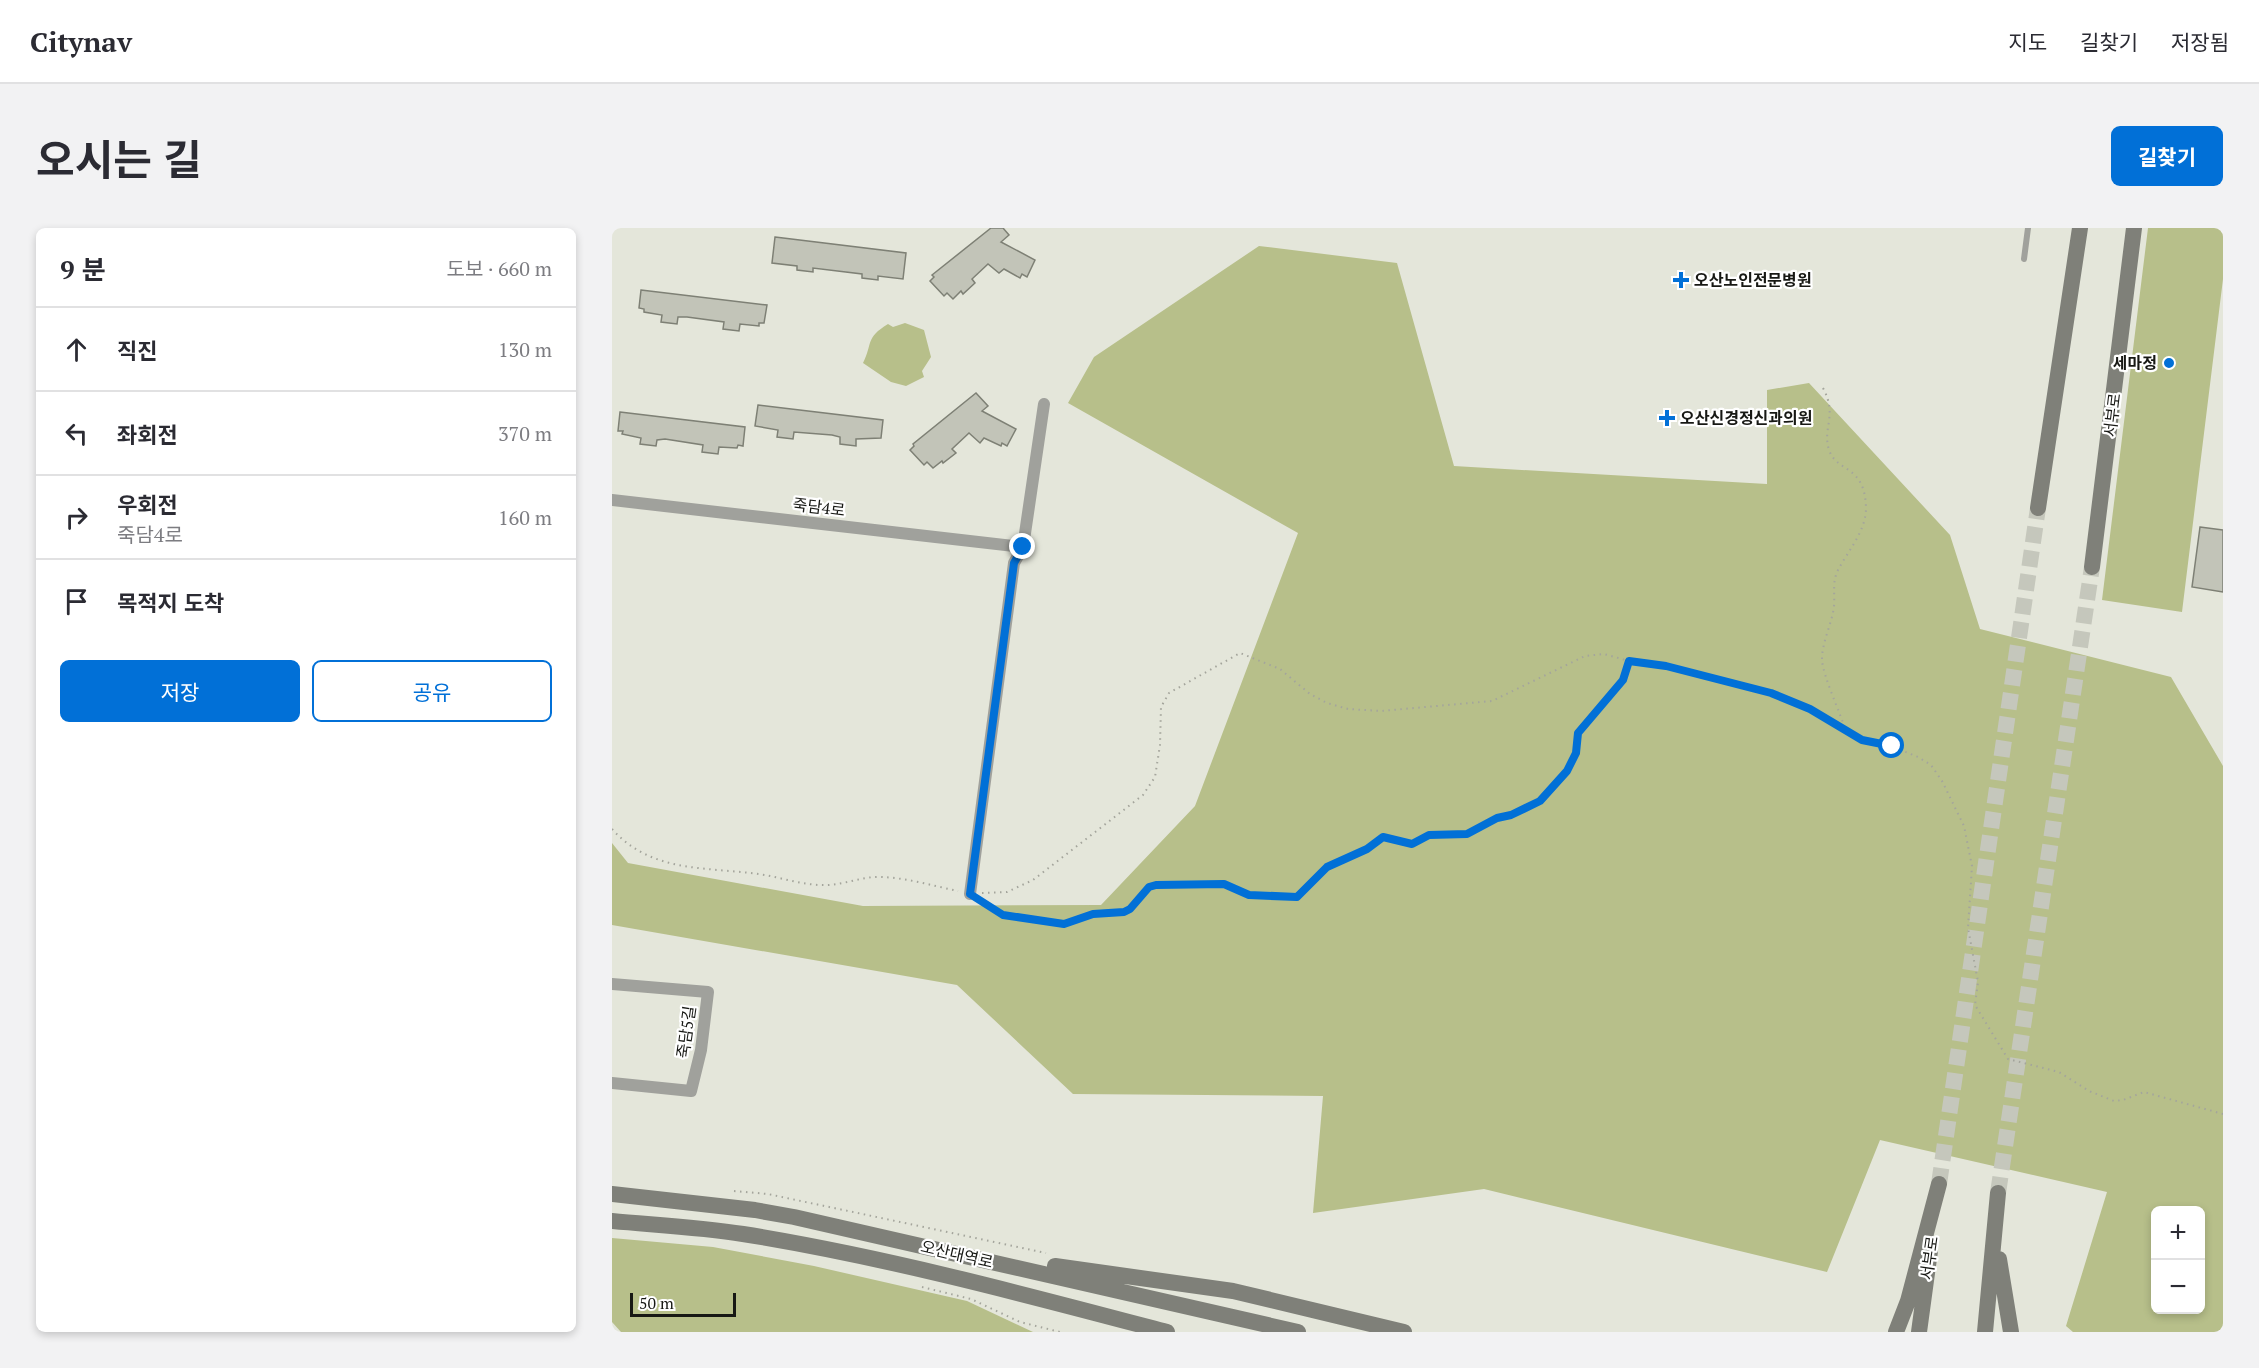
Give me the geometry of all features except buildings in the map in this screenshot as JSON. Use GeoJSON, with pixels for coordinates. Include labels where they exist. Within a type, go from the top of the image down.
{"type":"FeatureCollection","features":[{"type":"Feature","properties":{"kind":"main road"},"geometry":{"type":"LineString","coordinates":[[2038,508],[2080,228]]}},
{"type":"Feature","properties":{"kind":"main road","name":"서부로"},"geometry":{"type":"LineString","coordinates":[[2092,567],[2134,228]]}},
{"type":"Feature","properties":{"kind":"main road","name":"서부로"},"geometry":{"type":"LineString","coordinates":[[1896,1332],[1908,1301],[1939,1184],[1919,1332]]}},
{"type":"Feature","properties":{"kind":"main road"},"geometry":{"type":"LineString","coordinates":[[1985,1332],[1998,1192]]}},
{"type":"Feature","properties":{"kind":"main road","name":"오산대역로"},"geometry":{"type":"LineString","coordinates":[[612,1194],[755,1209],[969,1256],[1270,1329],[1298,1332]]}},
{"type":"Feature","properties":{"kind":"main road","name":"오산대역로"},"geometry":{"type":"LineString","coordinates":[[612,1221],[741,1234],[834,1251],[1009,1290],[1167,1332]]}},
{"type":"Feature","properties":{"kind":"main road"},"geometry":{"type":"LineString","coordinates":[[1996,1225],[2011,1332]]}},
{"type":"Feature","properties":{"kind":"main road"},"geometry":{"type":"LineString","coordinates":[[969,1256],[1233,1291],[1404,1332]]}},
{"type":"Feature","properties":{"kind":"street"},"geometry":{"type":"LineString","coordinates":[[970,894],[1014,563],[1023,547],[1044,404]]}},
{"type":"Feature","properties":{"kind":"street","name":"죽담4로"},"geometry":{"type":"LineString","coordinates":[[612,500],[1023,547]]}},
{"type":"Feature","properties":{"kind":"street","name":"죽담5길"},"geometry":{"type":"LineString","coordinates":[[612,984],[708,993],[701,1050],[691,1091],[612,1083]]}},
{"type":"Feature","properties":{"kind":"lane"},"geometry":{"type":"LineString","coordinates":[[2024,259],[2028,228]]}},
{"type":"Feature","properties":{"kind":"path"},"geometry":{"type":"LineString","coordinates":[[1823,388],[1831,409],[1827,435],[1830,453],[1835,461],[1850,468],[1857,476],[1864,492],[1866,508],[1862,526],[1834,579],[1833,608],[1825,634],[1822,661],[1845,729]]}},
{"type":"Feature","properties":{"kind":"path"},"geometry":{"type":"LineString","coordinates":[[612,829],[633,848],[651,858],[695,869],[763,874],[812,885],[831,885],[863,877],[898,878],[970,894],[1007,892],[1033,880],[1143,795],[1155,777],[1160,745],[1161,707],[1169,693],[1194,676],[1219,666],[1240,653],[1280,669],[1310,694],[1327,703],[1348,709],[1381,711],[1492,701],[1555,669],[1593,654],[1604,654],[1629,661],[1666,666],[1771,693],[1810,709],[1831,724],[1845,729],[1862,740],[1892,746],[1931,765],[1950,795],[1970,849],[1968,928],[1978,982],[1975,1005],[2008,1059],[2060,1072],[2090,1091],[2114,1101],[2144,1092],[2223,1114]]}},
{"type":"Feature","properties":{"kind":"path"},"geometry":{"type":"LineString","coordinates":[[970,894],[1003,915],[1064,924],[1093,914],[1124,912],[1130,909],[1149,887],[1156,885],[1224,884],[1249,895],[1297,897],[1327,867],[1367,849],[1383,837],[1412,844],[1429,835],[1467,834],[1497,818],[1511,815],[1540,801],[1567,771],[1576,753],[1578,733],[1623,680],[1629,661]]}},
{"type":"Feature","properties":{"kind":"path"},"geometry":{"type":"LineString","coordinates":[[724,1190],[768,1194],[1054,1255]]}},
{"type":"Feature","properties":{"kind":"path"},"geometry":{"type":"LineString","coordinates":[[913,1285],[971,1299],[1020,1322],[1060,1332]]}},
{"type":"Feature","properties":{"kind":"green space"},"geometry":{"type":"Polygon","coordinates":[[[2148,228],[2223,228],[2223,279],[2182,612],[2102,600],[2148,228]]]}},
{"type":"Feature","properties":{"kind":"green space"},"geometry":{"type":"Polygon","coordinates":[[[1259,246],[1397,263],[1454,466],[1767,484],[1767,390],[1809,383],[1950,535],[1980,629],[2171,677],[2223,766],[2223,1332],[2073,1332],[2066,1326],[2107,1192],[1880,1140],[1827,1272],[1484,1189],[1313,1213],[1323,1096],[1073,1094],[957,985],[612,925],[612,843],[628,863],[863,906],[1101,905],[1195,806],[1298,533],[1068,403],[1094,357],[1259,246]]]}},
{"type":"Feature","properties":{"kind":"green space"},"geometry":{"type":"Polygon","coordinates":[[[905,323],[924,330],[931,357],[922,371],[924,377],[906,386],[891,382],[863,363],[876,333],[888,324],[893,327],[905,323]]]}},
{"type":"Feature","properties":{"kind":"green space"},"geometry":{"type":"Polygon","coordinates":[[[612,1238],[713,1247],[814,1266],[967,1301],[1033,1332],[621,1332],[612,1322],[612,1238]]]}},
{"type":"Feature","properties":{"kind":"tunnel"},"geometry":{"type":"LineString","coordinates":[[1939,1184],[2038,508]]}},
{"type":"Feature","properties":{"kind":"tunnel"},"geometry":{"type":"LineString","coordinates":[[1998,1193],[2092,567]]}},
{"type":"Feature","properties":{"kind":"place","name":"오산노인전문병원"},"geometry":{"type":"Point","coordinates":[1681,280]}},
{"type":"Feature","properties":{"kind":"place","name":"세마정"},"geometry":{"type":"Point","coordinates":[2169,363]}},
{"type":"Feature","properties":{"kind":"place","name":"오산신경정신과의원"},"geometry":{"type":"Point","coordinates":[1667,418]}},
{"type":"Feature","properties":{"kind":"route"},"geometry":{"type":"LineString","coordinates":[[1023,547],[1014,563],[970,894],[1003,915],[1064,924],[1071,923],[1093,914],[1124,912],[1142,897],[1149,887],[1156,885],[1215,886],[1224,884],[1249,895],[1297,897],[1327,867],[1347,856],[1367,849],[1383,837],[1412,844],[1429,835],[1467,834],[1497,818],[1511,815],[1540,801],[1567,771],[1576,753],[1578,733],[1604,706],[1623,680],[1629,661],[1666,666],[1709,679],[1771,693],[1810,709],[1831,724],[1845,729],[1862,740],[1874,745],[1892,746]]}}]}
